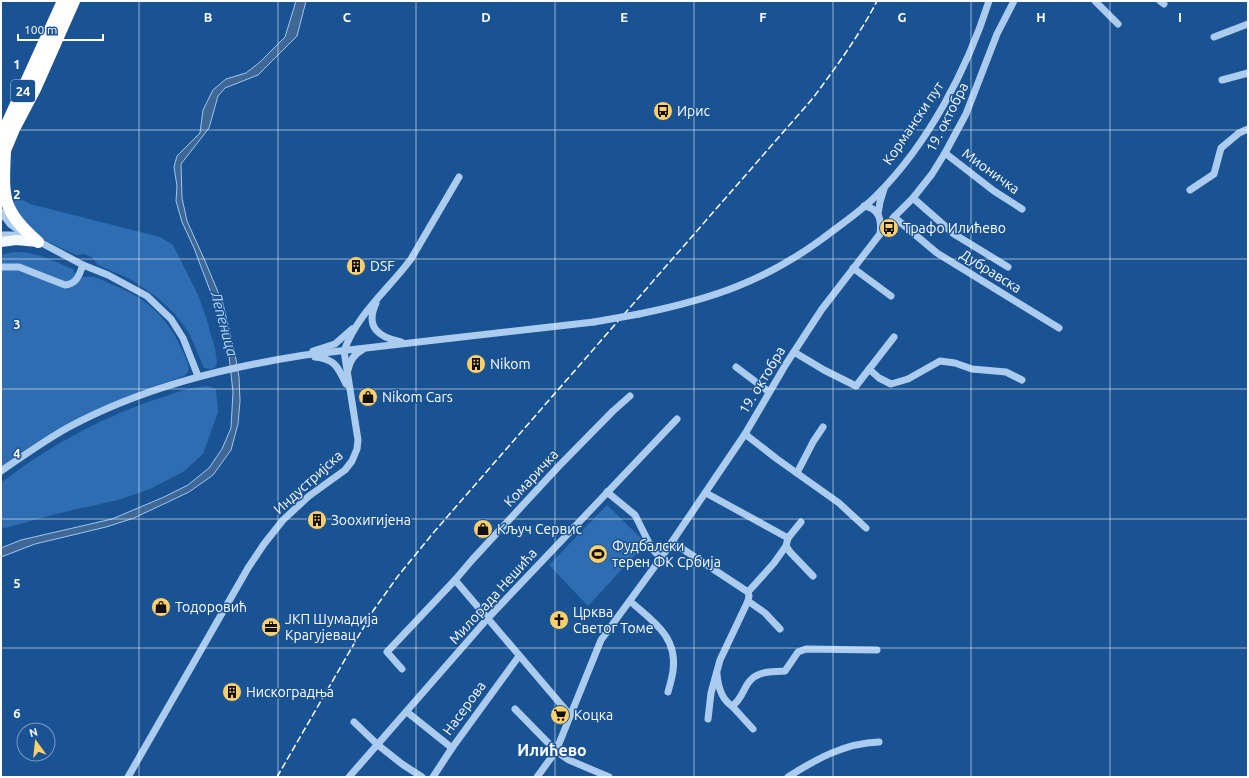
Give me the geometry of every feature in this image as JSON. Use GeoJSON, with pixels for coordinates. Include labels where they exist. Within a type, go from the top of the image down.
{"type":"FeatureCollection","features":[{"type":"Feature","properties":{"kind":"highway","name":"24"},"geometry":{"type":"LineString","coordinates":[[1,137],[63,1]]}},
{"type":"Feature","properties":{"kind":"highway","name":"24"},"geometry":{"type":"LineString","coordinates":[[3,155],[14,129],[35,89],[74,1]]}},
{"type":"Feature","properties":{"kind":"highway"},"geometry":{"type":"LineString","coordinates":[[3,155],[4,189],[10,211],[22,228],[38,242]]}},
{"type":"Feature","properties":{"kind":"main road"},"geometry":{"type":"LineString","coordinates":[[1,242],[16,240],[38,242]]}},
{"type":"Feature","properties":{"kind":"street","name":"Кормански пут"},"geometry":{"type":"LineString","coordinates":[[304,355],[594,322],[673,307],[706,298],[768,273],[809,248],[864,206],[885,186],[911,154],[943,106],[971,49],[989,1]]}},
{"type":"Feature","properties":{"kind":"street","name":"19. октобра"},"geometry":{"type":"LineString","coordinates":[[537,777],[556,751],[601,640],[706,493],[745,434],[769,392],[822,309],[892,219],[913,198],[932,174],[945,153],[966,114],[998,34],[1014,1]]}},
{"type":"Feature","properties":{"kind":"street"},"geometry":{"type":"LineString","coordinates":[[1095,1],[1118,24]]}},
{"type":"Feature","properties":{"kind":"street"},"geometry":{"type":"LineString","coordinates":[[1214,37],[1248,24]]}},
{"type":"Feature","properties":{"kind":"street"},"geometry":{"type":"LineString","coordinates":[[1222,80],[1248,73]]}},
{"type":"Feature","properties":{"kind":"street"},"geometry":{"type":"LineString","coordinates":[[1190,190],[1214,174],[1221,148],[1239,133],[1248,129]]}},
{"type":"Feature","properties":{"kind":"street","name":"Мионичка"},"geometry":{"type":"LineString","coordinates":[[945,153],[994,191],[1022,209]]}},
{"type":"Feature","properties":{"kind":"street"},"geometry":{"type":"LineString","coordinates":[[344,351],[351,334],[358,323],[411,259],[459,177]]}},
{"type":"Feature","properties":{"kind":"street"},"geometry":{"type":"LineString","coordinates":[[880,234],[880,202],[885,186]]}},
{"type":"Feature","properties":{"kind":"street"},"geometry":{"type":"LineString","coordinates":[[913,198],[954,234],[1008,267]]}},
{"type":"Feature","properties":{"kind":"street"},"geometry":{"type":"LineString","coordinates":[[864,206],[873,209],[885,222],[892,219]]}},
{"type":"Feature","properties":{"kind":"street"},"geometry":{"type":"LineString","coordinates":[[1,212],[10,224],[38,242],[83,265],[108,275],[147,296],[170,319],[183,338],[198,376]]}},
{"type":"Feature","properties":{"kind":"street","name":"Дубравска"},"geometry":{"type":"LineString","coordinates":[[892,219],[937,253],[1058,328]]}},
{"type":"Feature","properties":{"kind":"street"},"geometry":{"type":"LineString","coordinates":[[1,235],[16,235],[38,242]]}},
{"type":"Feature","properties":{"kind":"street"},"geometry":{"type":"LineString","coordinates":[[1,267],[13,266],[65,285],[71,284],[75,281],[83,265]]}},
{"type":"Feature","properties":{"kind":"street"},"geometry":{"type":"LineString","coordinates":[[853,268],[891,296]]}},
{"type":"Feature","properties":{"kind":"street"},"geometry":{"type":"LineString","coordinates":[[379,296],[373,311],[372,323],[374,328],[384,337],[405,343]]}},
{"type":"Feature","properties":{"kind":"street"},"geometry":{"type":"LineString","coordinates":[[281,359],[293,353],[313,351],[330,346],[342,339],[358,323]]}},
{"type":"Feature","properties":{"kind":"street"},"geometry":{"type":"LineString","coordinates":[[794,352],[824,370],[856,386],[894,337]]}},
{"type":"Feature","properties":{"kind":"street"},"geometry":{"type":"LineString","coordinates":[[347,376],[349,364],[355,354],[365,349]]}},
{"type":"Feature","properties":{"kind":"street","name":"Индустријска"},"geometry":{"type":"LineString","coordinates":[[128,777],[248,568],[264,544],[283,520],[345,470],[352,461],[357,449],[358,440],[344,351]]}},
{"type":"Feature","properties":{"kind":"street"},"geometry":{"type":"LineString","coordinates":[[1,471],[40,444],[68,428],[111,407],[142,394],[198,376],[220,371],[304,355],[322,357],[339,368],[350,392]]}},
{"type":"Feature","properties":{"kind":"street"},"geometry":{"type":"LineString","coordinates":[[869,369],[879,378],[891,384],[908,379],[940,360],[972,369],[1006,372],[1022,380]]}},
{"type":"Feature","properties":{"kind":"street"},"geometry":{"type":"LineString","coordinates":[[736,367],[769,392]]}},
{"type":"Feature","properties":{"kind":"street","name":"Комаричка"},"geometry":{"type":"LineString","coordinates":[[402,669],[387,652],[558,467],[613,411],[630,396]]}},
{"type":"Feature","properties":{"kind":"street","name":"Милорада Нешића"},"geometry":{"type":"LineString","coordinates":[[349,777],[488,618],[677,419]]}},
{"type":"Feature","properties":{"kind":"street"},"geometry":{"type":"LineString","coordinates":[[797,473],[813,442],[823,427]]}},
{"type":"Feature","properties":{"kind":"street"},"geometry":{"type":"LineString","coordinates":[[745,434],[776,459],[839,503],[866,528]]}},
{"type":"Feature","properties":{"kind":"street"},"geometry":{"type":"LineString","coordinates":[[607,492],[635,515],[652,549],[661,558]]}},
{"type":"Feature","properties":{"kind":"street"},"geometry":{"type":"LineString","coordinates":[[706,493],[788,538]]}},
{"type":"Feature","properties":{"kind":"street"},"geometry":{"type":"LineString","coordinates":[[708,719],[710,697],[723,652],[748,601],[748,592],[774,563],[786,546],[788,538],[801,522]]}},
{"type":"Feature","properties":{"kind":"street"},"geometry":{"type":"LineString","coordinates":[[672,542],[748,592]]}},
{"type":"Feature","properties":{"kind":"street"},"geometry":{"type":"LineString","coordinates":[[786,546],[813,576]]}},
{"type":"Feature","properties":{"kind":"street"},"geometry":{"type":"LineString","coordinates":[[455,580],[570,715]]}},
{"type":"Feature","properties":{"kind":"street"},"geometry":{"type":"LineString","coordinates":[[630,601],[662,630],[671,644],[673,670],[668,692]]}},
{"type":"Feature","properties":{"kind":"street"},"geometry":{"type":"LineString","coordinates":[[748,601],[765,613],[780,629]]}},
{"type":"Feature","properties":{"kind":"street"},"geometry":{"type":"LineString","coordinates":[[732,706],[737,702],[748,681],[753,677],[764,672],[784,671],[798,652],[806,648],[877,650]]}},
{"type":"Feature","properties":{"kind":"street","name":"Насерова"},"geometry":{"type":"LineString","coordinates":[[433,777],[452,748],[519,656]]}},
{"type":"Feature","properties":{"kind":"street"},"geometry":{"type":"LineString","coordinates":[[717,674],[718,688],[720,692],[727,702],[753,729]]}},
{"type":"Feature","properties":{"kind":"street"},"geometry":{"type":"LineString","coordinates":[[515,709],[556,751],[569,760],[609,777]]}},
{"type":"Feature","properties":{"kind":"street"},"geometry":{"type":"LineString","coordinates":[[407,712],[452,748]]}},
{"type":"Feature","properties":{"kind":"street"},"geometry":{"type":"LineString","coordinates":[[354,722],[378,745],[402,764],[422,777]]}},
{"type":"Feature","properties":{"kind":"street"},"geometry":{"type":"LineString","coordinates":[[788,777],[801,768],[843,748],[861,743],[879,742]]}},
{"type":"Feature","properties":{"kind":"shaded area"},"geometry":{"type":"Polygon","coordinates":[[[14,196],[30,204],[160,237],[173,245],[198,295],[206,317],[215,349],[217,362],[216,367],[211,369],[204,368],[189,333],[175,314],[158,298],[132,280],[98,265],[92,257],[84,254],[76,255],[38,237],[23,223],[14,205],[14,196]]]}},
{"type":"Feature","properties":{"kind":"shaded area"},"geometry":{"type":"Polygon","coordinates":[[[13,252],[29,253],[73,269],[75,274],[74,278],[67,282],[1,264],[1,255],[13,252]]]}},
{"type":"Feature","properties":{"kind":"shaded area"},"geometry":{"type":"Polygon","coordinates":[[[1,270],[19,270],[67,288],[76,284],[82,277],[93,277],[135,296],[155,311],[171,330],[187,360],[189,369],[187,374],[112,403],[89,414],[44,438],[1,467],[1,270]]]}},
{"type":"Feature","properties":{"kind":"shaded area"},"geometry":{"type":"Polygon","coordinates":[[[208,386],[216,389],[218,412],[203,454],[183,472],[150,489],[118,500],[64,512],[1,529],[1,483],[19,469],[58,444],[99,422],[142,404],[196,387],[208,386]]]}},
{"type":"Feature","properties":{"kind":"shaded area","name":"Фудбалски терен ФК Србија"},"geometry":{"type":"Polygon","coordinates":[[[607,505],[646,543],[588,606],[549,565],[607,505]]]}},
{"type":"Feature","properties":{"kind":"water","name":"Лепеница"},"geometry":{"type":"Polygon","coordinates":[[[296,1],[306,1],[297,36],[258,75],[225,88],[218,96],[209,128],[181,164],[182,198],[187,221],[223,304],[235,354],[239,377],[240,401],[238,424],[231,450],[213,475],[189,492],[134,518],[106,527],[35,544],[1,557],[1,548],[21,540],[112,519],[164,497],[188,485],[209,468],[222,449],[231,428],[233,392],[229,356],[217,309],[194,248],[182,222],[176,201],[177,186],[174,167],[177,156],[200,133],[203,110],[213,90],[226,79],[246,73],[260,62],[285,37],[296,1]]]}},
{"type":"Feature","properties":{"kind":"railway"},"geometry":{"type":"LineString","coordinates":[[277,777],[373,611],[398,576],[434,532],[813,98],[855,39],[877,1]]}},
{"type":"Feature","properties":{"kind":"place","name":"Ирис"},"geometry":{"type":"Point","coordinates":[663,111]}},
{"type":"Feature","properties":{"kind":"place","name":"Трафо Илићево"},"geometry":{"type":"Point","coordinates":[889,228]}},
{"type":"Feature","properties":{"kind":"place","name":"DSF"},"geometry":{"type":"Point","coordinates":[356,266]}},
{"type":"Feature","properties":{"kind":"place","name":"Nikom"},"geometry":{"type":"Point","coordinates":[476,364]}},
{"type":"Feature","properties":{"kind":"place","name":"Nikom Cars"},"geometry":{"type":"Point","coordinates":[368,397]}},
{"type":"Feature","properties":{"kind":"place","name":"Зоохигијена"},"geometry":{"type":"Point","coordinates":[317,520]}},
{"type":"Feature","properties":{"kind":"place","name":"Кључ Сервис"},"geometry":{"type":"Point","coordinates":[483,529]}},
{"type":"Feature","properties":{"kind":"place","name":"Фудбалски терен ФК Србија"},"geometry":{"type":"Point","coordinates":[598,554]}},
{"type":"Feature","properties":{"kind":"place","name":"Тодоровић"},"geometry":{"type":"Point","coordinates":[161,607]}},
{"type":"Feature","properties":{"kind":"place","name":"Црква Светог Томе"},"geometry":{"type":"Point","coordinates":[559,620]}},
{"type":"Feature","properties":{"kind":"place","name":"ЈКП Шумадија Крагујевац"},"geometry":{"type":"Point","coordinates":[271,627]}},
{"type":"Feature","properties":{"kind":"place","name":"Нискоградња"},"geometry":{"type":"Point","coordinates":[232,692]}},
{"type":"Feature","properties":{"kind":"place","name":"Коцка"},"geometry":{"type":"Point","coordinates":[560,715]}},
{"type":"Feature","properties":{"kind":"district","name":"Илићево"},"geometry":{"type":"Point","coordinates":[552,750]}}]}
